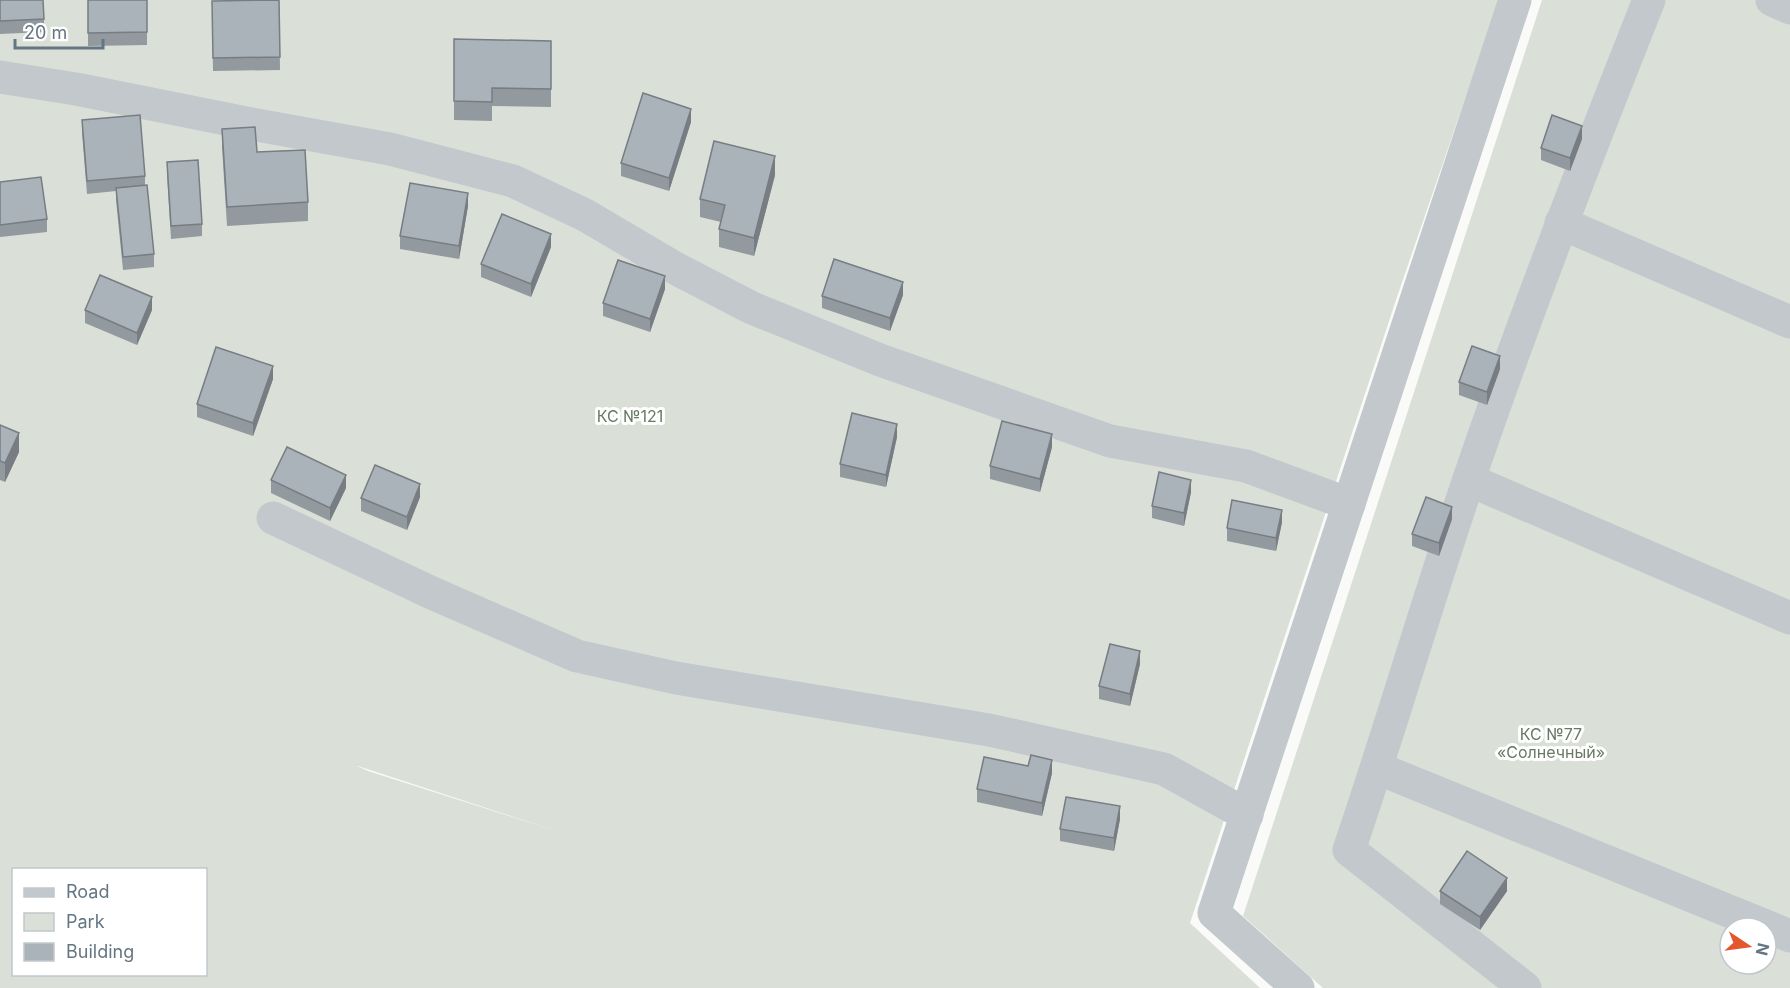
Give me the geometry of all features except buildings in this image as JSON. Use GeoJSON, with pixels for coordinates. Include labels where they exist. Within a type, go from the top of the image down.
{"type":"FeatureCollection","features":[{"type":"Feature","properties":{"kind":"street"},"geometry":{"type":"LineString","coordinates":[[1298,988],[1214,913],[1515,0]]}},
{"type":"Feature","properties":{"kind":"street"},"geometry":{"type":"LineString","coordinates":[[1525,988],[1348,850],[1377,768],[1469,480],[1561,223],[1649,0]]}},
{"type":"Feature","properties":{"kind":"street"},"geometry":{"type":"LineString","coordinates":[[1772,0],[1790,8]]}},
{"type":"Feature","properties":{"kind":"street"},"geometry":{"type":"LineString","coordinates":[[0,77],[76,88],[246,123],[390,149],[513,181],[585,215],[675,268],[752,308],[880,360],[1110,441],[1246,466],[1349,504]]}},
{"type":"Feature","properties":{"kind":"street"},"geometry":{"type":"LineString","coordinates":[[1561,223],[1790,322]]}},
{"type":"Feature","properties":{"kind":"street"},"geometry":{"type":"LineString","coordinates":[[1469,480],[1790,618]]}},
{"type":"Feature","properties":{"kind":"street"},"geometry":{"type":"LineString","coordinates":[[273,518],[432,593],[577,656],[676,678],[989,730],[1164,770],[1247,815]]}},
{"type":"Feature","properties":{"kind":"street"},"geometry":{"type":"LineString","coordinates":[[1377,768],[1790,936]]}},
{"type":"Feature","properties":{"kind":"green space","name":"КС №121"},"geometry":{"type":"Polygon","coordinates":[[[0,0],[1499,0],[1397,297],[1190,923],[1260,988],[0,988],[0,0]],[[358,766],[368,771],[563,833],[358,766]]]}},
{"type":"Feature","properties":{"kind":"green space","name":"КС №77 «Солнечный»"},"geometry":{"type":"Polygon","coordinates":[[[1542,0],[1790,0],[1790,988],[1323,988],[1243,916],[1542,0]]]}}]}
